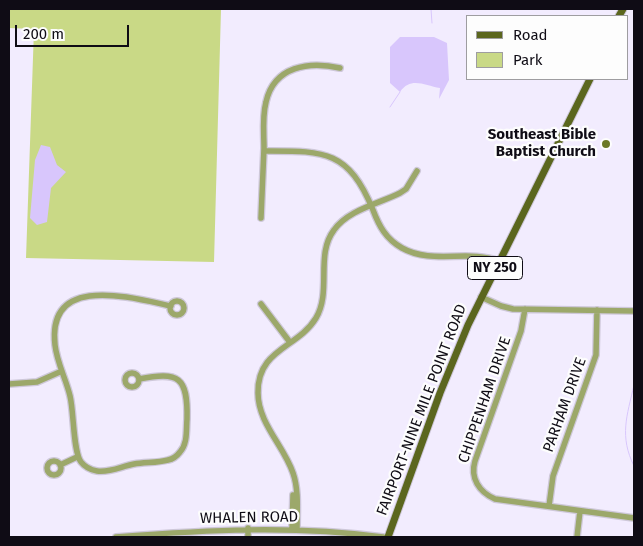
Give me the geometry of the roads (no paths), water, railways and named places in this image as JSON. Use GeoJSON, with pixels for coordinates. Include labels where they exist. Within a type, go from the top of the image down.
{"type":"FeatureCollection","features":[{"type":"Feature","properties":{"kind":"main road","name":"FAIRPORT-NINE MILE POINT ROAD"},"geometry":{"type":"LineString","coordinates":[[388,537],[440,393],[481,297],[590,80]]}},
{"type":"Feature","properties":{"kind":"street"},"geometry":{"type":"LineString","coordinates":[[261,218],[266,101],[278,78],[292,69],[304,65],[340,68]]}},
{"type":"Feature","properties":{"kind":"street"},"geometry":{"type":"LineString","coordinates":[[264,151],[315,152],[334,158],[351,171],[359,181],[386,236],[410,252],[430,256],[487,257],[499,261]]}},
{"type":"Feature","properties":{"kind":"street"},"geometry":{"type":"LineString","coordinates":[[294,529],[295,480],[291,467],[261,412],[258,394],[263,368],[274,354],[312,323],[319,310],[324,296],[326,247],[332,231],[345,218],[406,189],[417,171]]}},
{"type":"Feature","properties":{"kind":"street"},"geometry":{"type":"LineString","coordinates":[[139,379],[164,374],[176,379],[184,387],[187,398],[186,437],[180,452],[169,460],[134,464],[100,472],[88,468],[78,457],[74,414],[56,353],[55,329],[62,310],[72,300],[95,295],[114,296],[171,306]]}},
{"type":"Feature","properties":{"kind":"street"},"geometry":{"type":"LineString","coordinates":[[481,297],[505,308],[634,311]]}},
{"type":"Feature","properties":{"kind":"street"},"geometry":{"type":"LineString","coordinates":[[262,304],[289,341]]}},
{"type":"Feature","properties":{"kind":"street","name":"CHIPPENHAM DRIVE"},"geometry":{"type":"LineString","coordinates":[[525,309],[521,331],[475,461],[473,474],[480,489],[495,499],[634,518]]}},
{"type":"Feature","properties":{"kind":"street","name":"PARHAM DRIVE"},"geometry":{"type":"LineString","coordinates":[[549,506],[553,476],[596,355],[598,310]]}},
{"type":"Feature","properties":{"kind":"street"},"geometry":{"type":"LineString","coordinates":[[9,384],[37,382],[62,371]]}},
{"type":"Feature","properties":{"kind":"street"},"geometry":{"type":"LineString","coordinates":[[60,465],[78,457]]}},
{"type":"Feature","properties":{"kind":"street"},"geometry":{"type":"LineString","coordinates":[[577,537],[580,510]]}},
{"type":"Feature","properties":{"kind":"street"},"geometry":{"type":"LineString","coordinates":[[248,528],[248,537]]}},
{"type":"Feature","properties":{"kind":"street","name":"WHALEN ROAD"},"geometry":{"type":"LineString","coordinates":[[116,537],[177,535],[248,528],[294,529],[383,537]]}},
{"type":"Feature","properties":{"kind":"waterway"},"geometry":{"type":"LineString","coordinates":[[431,9],[432,23]]}},
{"type":"Feature","properties":{"kind":"waterway"},"geometry":{"type":"LineString","coordinates":[[390,107],[400,92]]}},
{"type":"Feature","properties":{"kind":"waterway"},"geometry":{"type":"LineString","coordinates":[[634,385],[626,426],[627,445],[634,466]]}},
{"type":"Feature","properties":{"kind":"place","name":"Southeast Bible Baptist Church"},"geometry":{"type":"Point","coordinates":[606,144]}}]}
